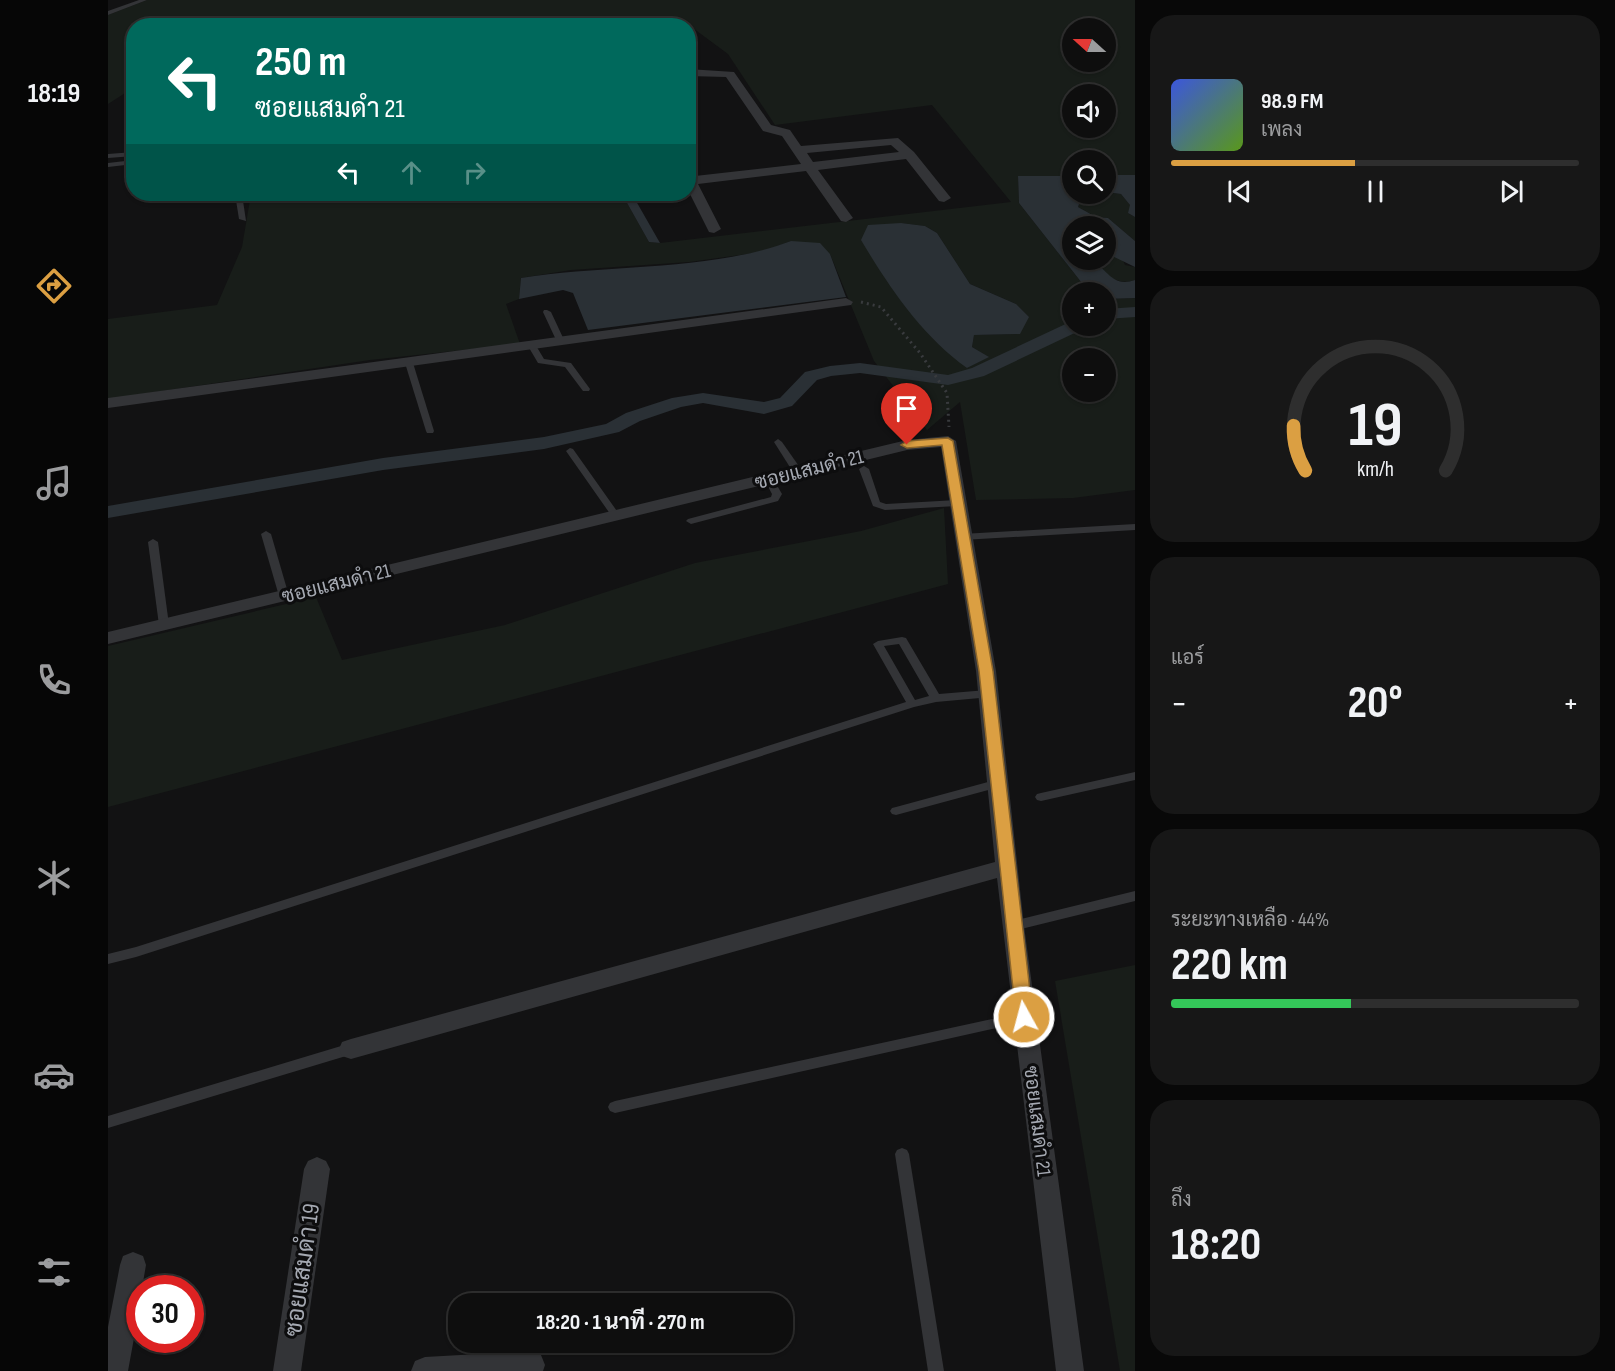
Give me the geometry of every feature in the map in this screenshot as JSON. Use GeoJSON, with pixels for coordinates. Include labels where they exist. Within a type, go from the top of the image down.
{"type":"FeatureCollection","features":[{"type":"Feature","properties":{"kind":"street"},"geometry":{"type":"LineString","coordinates":[[696,72],[730,74],[767,128],[786,133],[846,218]]}},
{"type":"Feature","properties":{"kind":"street"},"geometry":{"type":"LineString","coordinates":[[798,150],[887,140],[898,144],[909,155],[944,198]]}},
{"type":"Feature","properties":{"kind":"street"},"geometry":{"type":"LineString","coordinates":[[696,179],[909,155]]}},
{"type":"Feature","properties":{"kind":"street"},"geometry":{"type":"LineString","coordinates":[[696,194],[714,229]]}},
{"type":"Feature","properties":{"kind":"street"},"geometry":{"type":"LineString","coordinates":[[108,403],[846,302]]}},
{"type":"Feature","properties":{"kind":"street","name":"ซอยแสมดำ 21"},"geometry":{"type":"LineString","coordinates":[[108,638],[918,442],[948,441],[962,537],[986,671],[1008,867],[1018,1018],[1070,1371]]}},
{"type":"Feature","properties":{"kind":"street"},"geometry":{"type":"LineString","coordinates":[[351,1049],[827,915],[1008,867]]}},
{"type":"Feature","properties":{"kind":"street","name":"ซอยแสมดำ 19"},"geometry":{"type":"LineString","coordinates":[[287,1371],[317,1169]]}},
{"type":"Feature","properties":{"kind":"street"},"geometry":{"type":"LineString","coordinates":[[114,1371],[133,1265]]}},
{"type":"Feature","properties":{"kind":"street"},"geometry":{"type":"LineString","coordinates":[[425,1371],[531,1365]]}},
{"type":"Feature","properties":{"kind":"lane"},"geometry":{"type":"LineString","coordinates":[[108,13],[144,0]]}},
{"type":"Feature","properties":{"kind":"lane"},"geometry":{"type":"LineString","coordinates":[[108,149],[126,148]]}},
{"type":"Feature","properties":{"kind":"lane"},"geometry":{"type":"LineString","coordinates":[[108,156],[126,155]]}},
{"type":"Feature","properties":{"kind":"lane"},"geometry":{"type":"LineString","coordinates":[[108,165],[126,163]]}},
{"type":"Feature","properties":{"kind":"lane"},"geometry":{"type":"LineString","coordinates":[[239,201],[243,219]]}},
{"type":"Feature","properties":{"kind":"lane"},"geometry":{"type":"LineString","coordinates":[[547,312],[561,342]]}},
{"type":"Feature","properties":{"kind":"lane"},"geometry":{"type":"LineString","coordinates":[[532,346],[541,361],[568,365],[586,389]]}},
{"type":"Feature","properties":{"kind":"lane"},"geometry":{"type":"LineString","coordinates":[[409,363],[430,431]]}},
{"type":"Feature","properties":{"kind":"lane"},"geometry":{"type":"LineString","coordinates":[[778,441],[798,472]]}},
{"type":"Feature","properties":{"kind":"lane"},"geometry":{"type":"LineString","coordinates":[[570,451],[616,516]]}},
{"type":"Feature","properties":{"kind":"lane"},"geometry":{"type":"LineString","coordinates":[[864,469],[876,504],[885,507],[957,503]]}},
{"type":"Feature","properties":{"kind":"lane"},"geometry":{"type":"LineString","coordinates":[[691,521],[775,498],[777,494],[769,479]]}},
{"type":"Feature","properties":{"kind":"lane"},"geometry":{"type":"LineString","coordinates":[[962,537],[1135,527]]}},
{"type":"Feature","properties":{"kind":"lane"},"geometry":{"type":"LineString","coordinates":[[266,534],[284,596]]}},
{"type":"Feature","properties":{"kind":"lane"},"geometry":{"type":"LineString","coordinates":[[153,542],[164,625]]}},
{"type":"Feature","properties":{"kind":"lane"},"geometry":{"type":"LineString","coordinates":[[912,704],[879,644],[902,640],[936,698]]}},
{"type":"Feature","properties":{"kind":"lane"},"geometry":{"type":"LineString","coordinates":[[108,959],[912,704],[936,698],[987,694]]}},
{"type":"Feature","properties":{"kind":"lane"},"geometry":{"type":"LineString","coordinates":[[1041,797],[1135,776]]}},
{"type":"Feature","properties":{"kind":"lane"},"geometry":{"type":"LineString","coordinates":[[896,811],[999,783]]}},
{"type":"Feature","properties":{"kind":"lane"},"geometry":{"type":"LineString","coordinates":[[1013,926],[1135,896]]}},
{"type":"Feature","properties":{"kind":"lane"},"geometry":{"type":"LineString","coordinates":[[615,1107],[993,1024]]}},
{"type":"Feature","properties":{"kind":"lane"},"geometry":{"type":"LineString","coordinates":[[108,1122],[351,1049]]}},
{"type":"Feature","properties":{"kind":"lane"},"geometry":{"type":"LineString","coordinates":[[902,1154],[936,1371]]}},
{"type":"Feature","properties":{"kind":"path"},"geometry":{"type":"LineString","coordinates":[[846,302],[870,302],[881,307],[920,353],[947,393],[950,424],[948,441]]}},
{"type":"Feature","properties":{"kind":"shaded area"},"geometry":{"type":"Polygon","coordinates":[[[147,0],[1135,0],[1135,175],[1116,175],[1116,150],[1062,150],[1062,176],[1018,176],[1019,203],[1062,258],[1062,270],[1072,270],[1081,282],[1062,282],[1062,336],[1116,336],[1116,299],[1135,298],[1135,490],[1073,498],[976,500],[960,402],[927,430],[874,361],[830,254],[791,241],[762,252],[689,262],[571,270],[521,278],[519,299],[506,304],[520,344],[370,360],[108,399],[108,319],[217,305],[242,247],[250,201],[626,201],[649,242],[660,243],[1011,202],[932,105],[775,125],[728,54],[696,30],[696,18],[126,18],[126,92],[108,104],[108,15],[147,0]],[[901,223],[967,368],[988,357],[972,347],[974,335],[1020,334],[1016,304],[970,284],[937,233],[925,226],[901,223]]]}},
{"type":"Feature","properties":{"kind":"shaded area"},"geometry":{"type":"Polygon","coordinates":[[[1116,175],[1135,175],[1135,217],[1128,213],[1130,205],[1121,194],[1116,193],[1116,175]]]}},
{"type":"Feature","properties":{"kind":"shaded area"},"geometry":{"type":"Polygon","coordinates":[[[1018,176],[1062,176],[1062,204],[1079,204],[1078,207],[1094,216],[1062,216],[1062,258],[1019,203],[1018,176]]]}},
{"type":"Feature","properties":{"kind":"shaded area"},"geometry":{"type":"Polygon","coordinates":[[[1116,193],[1121,194],[1131,206],[1128,213],[1135,217],[1135,241],[1116,225],[1116,216],[1094,216],[1078,207],[1079,204],[1116,204],[1116,193]]]}},
{"type":"Feature","properties":{"kind":"shaded area"},"geometry":{"type":"Polygon","coordinates":[[[626,201],[636,201],[660,243],[649,242],[626,201]]]}},
{"type":"Feature","properties":{"kind":"shaded area"},"geometry":{"type":"Polygon","coordinates":[[[901,223],[925,226],[937,233],[970,284],[1016,304],[1029,317],[1020,334],[974,335],[972,347],[989,357],[967,368],[935,341],[895,293],[861,240],[868,225],[901,223]]]}},
{"type":"Feature","properties":{"kind":"shaded area"},"geometry":{"type":"Polygon","coordinates":[[[1116,225],[1135,241],[1135,267],[1116,258],[1116,225]]]}},
{"type":"Feature","properties":{"kind":"shaded area"},"geometry":{"type":"Polygon","coordinates":[[[791,241],[820,243],[830,254],[846,297],[588,330],[573,293],[563,290],[519,299],[521,278],[692,263],[759,251],[791,241]]]}},
{"type":"Feature","properties":{"kind":"shaded area"},"geometry":{"type":"Polygon","coordinates":[[[1116,246],[1125,265],[1135,267],[1135,280],[1122,282],[1101,270],[1116,270],[1116,246]]]}},
{"type":"Feature","properties":{"kind":"shaded area"},"geometry":{"type":"Polygon","coordinates":[[[1072,270],[1104,270],[1120,281],[1135,280],[1135,298],[1116,299],[1116,282],[1081,282],[1072,270]]]}},
{"type":"Feature","properties":{"kind":"shaded area"},"geometry":{"type":"Polygon","coordinates":[[[944,508],[948,584],[108,807],[108,646],[316,597],[342,660],[505,625],[695,563],[861,531],[944,508]]]}},
{"type":"Feature","properties":{"kind":"shaded area"},"geometry":{"type":"Polygon","coordinates":[[[1135,965],[1135,1371],[1120,1371],[1055,981],[1135,965]]]}},
{"type":"Feature","properties":{"kind":"waterway"},"geometry":{"type":"LineString","coordinates":[[1116,313],[1135,312]]}},
{"type":"Feature","properties":{"kind":"waterway"},"geometry":{"type":"LineString","coordinates":[[108,512],[383,464],[544,443],[612,428],[633,417],[678,402],[703,398],[764,408],[786,402],[811,376],[830,371],[860,368],[948,380],[978,372],[1062,332]]}},
{"type":"Feature","properties":{"kind":"route"},"geometry":{"type":"LineString","coordinates":[[907,445],[928,441],[948,441],[948,454],[986,671],[1024,1017]]}}]}
